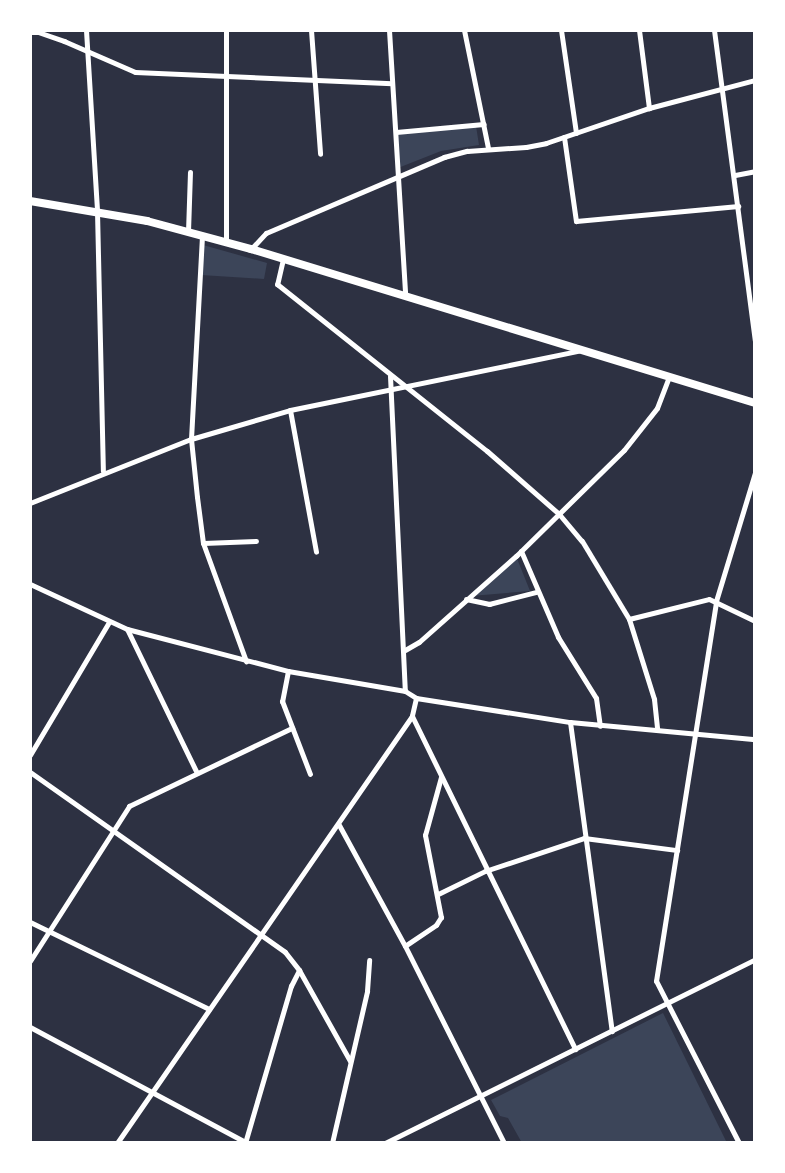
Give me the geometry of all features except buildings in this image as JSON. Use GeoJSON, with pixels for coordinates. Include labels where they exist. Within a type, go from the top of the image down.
{"type":"FeatureCollection","features":[{"type":"Feature","properties":{"kind":"main road"},"geometry":{"type":"LineString","coordinates":[[30,201],[97,211],[251,249],[755,401]]}},
{"type":"Feature","properties":{"kind":"street"},"geometry":{"type":"LineString","coordinates":[[86,30],[97,211],[103,471]]}},
{"type":"Feature","properties":{"kind":"street"},"geometry":{"type":"LineString","coordinates":[[226,30],[226,243]]}},
{"type":"Feature","properties":{"kind":"street"},"geometry":{"type":"LineString","coordinates":[[311,30],[320,154]]}},
{"type":"Feature","properties":{"kind":"street"},"geometry":{"type":"LineString","coordinates":[[389,30],[405,296]]}},
{"type":"Feature","properties":{"kind":"street"},"geometry":{"type":"LineString","coordinates":[[464,30],[488,149]]}},
{"type":"Feature","properties":{"kind":"street"},"geometry":{"type":"LineString","coordinates":[[561,30],[576,133]]}},
{"type":"Feature","properties":{"kind":"street"},"geometry":{"type":"LineString","coordinates":[[639,30],[649,108]]}},
{"type":"Feature","properties":{"kind":"street"},"geometry":{"type":"LineString","coordinates":[[715,30],[755,340]]}},
{"type":"Feature","properties":{"kind":"street"},"geometry":{"type":"LineString","coordinates":[[30,32],[38,32],[135,72],[392,83]]}},
{"type":"Feature","properties":{"kind":"street"},"geometry":{"type":"LineString","coordinates":[[251,249],[266,233],[444,157],[488,149],[526,147],[649,108],[755,80]]}},
{"type":"Feature","properties":{"kind":"street"},"geometry":{"type":"LineString","coordinates":[[396,132],[484,124]]}},
{"type":"Feature","properties":{"kind":"street"},"geometry":{"type":"LineString","coordinates":[[564,137],[576,222],[738,206]]}},
{"type":"Feature","properties":{"kind":"street"},"geometry":{"type":"LineString","coordinates":[[735,175],[755,171]]}},
{"type":"Feature","properties":{"kind":"street"},"geometry":{"type":"LineString","coordinates":[[188,232],[190,172]]}},
{"type":"Feature","properties":{"kind":"street"},"geometry":{"type":"LineString","coordinates":[[202,236],[191,439],[204,543],[246,661]]}},
{"type":"Feature","properties":{"kind":"street"},"geometry":{"type":"LineString","coordinates":[[283,260],[277,284],[487,451],[559,514],[582,541],[629,619],[654,699],[657,729]]}},
{"type":"Feature","properties":{"kind":"street"},"geometry":{"type":"LineString","coordinates":[[30,503],[103,471],[191,439],[290,410],[581,350]]}},
{"type":"Feature","properties":{"kind":"street"},"geometry":{"type":"LineString","coordinates":[[390,376],[405,691]]}},
{"type":"Feature","properties":{"kind":"street"},"geometry":{"type":"LineString","coordinates":[[405,650],[419,642],[559,514],[648,421],[669,377]]}},
{"type":"Feature","properties":{"kind":"street"},"geometry":{"type":"LineString","coordinates":[[290,410],[316,552]]}},
{"type":"Feature","properties":{"kind":"street"},"geometry":{"type":"LineString","coordinates":[[739,1143],[656,981],[716,601],[755,473]]}},
{"type":"Feature","properties":{"kind":"street"},"geometry":{"type":"LineString","coordinates":[[204,543],[256,541]]}},
{"type":"Feature","properties":{"kind":"street"},"geometry":{"type":"LineString","coordinates":[[521,551],[536,592],[558,637],[596,698],[600,726]]}},
{"type":"Feature","properties":{"kind":"street"},"geometry":{"type":"LineString","coordinates":[[30,584],[127,629],[288,671],[405,691],[416,698],[570,722],[755,739]]}},
{"type":"Feature","properties":{"kind":"street"},"geometry":{"type":"LineString","coordinates":[[466,599],[489,604],[536,592]]}},
{"type":"Feature","properties":{"kind":"street"},"geometry":{"type":"LineString","coordinates":[[629,619],[709,599],[755,621]]}},
{"type":"Feature","properties":{"kind":"street"},"geometry":{"type":"LineString","coordinates":[[30,755],[109,622]]}},
{"type":"Feature","properties":{"kind":"street"},"geometry":{"type":"LineString","coordinates":[[127,629],[197,773]]}},
{"type":"Feature","properties":{"kind":"street"},"geometry":{"type":"LineString","coordinates":[[288,671],[282,701],[310,774]]}},
{"type":"Feature","properties":{"kind":"street"},"geometry":{"type":"LineString","coordinates":[[117,1143],[339,825],[412,716],[416,698]]}},
{"type":"Feature","properties":{"kind":"street"},"geometry":{"type":"LineString","coordinates":[[412,716],[485,871],[575,1049]]}},
{"type":"Feature","properties":{"kind":"street"},"geometry":{"type":"LineString","coordinates":[[570,722],[612,1031]]}},
{"type":"Feature","properties":{"kind":"street"},"geometry":{"type":"LineString","coordinates":[[30,961],[113,829],[136,800],[292,729]]}},
{"type":"Feature","properties":{"kind":"street"},"geometry":{"type":"LineString","coordinates":[[30,772],[285,953],[299,970],[350,1061]]}},
{"type":"Feature","properties":{"kind":"street"},"geometry":{"type":"LineString","coordinates":[[405,946],[440,922],[438,894],[425,835],[441,777]]}},
{"type":"Feature","properties":{"kind":"street"},"geometry":{"type":"LineString","coordinates":[[339,825],[405,946],[504,1143]]}},
{"type":"Feature","properties":{"kind":"street"},"geometry":{"type":"LineString","coordinates":[[438,894],[485,871],[584,838],[677,850]]}},
{"type":"Feature","properties":{"kind":"street"},"geometry":{"type":"LineString","coordinates":[[30,922],[209,1009]]}},
{"type":"Feature","properties":{"kind":"street"},"geometry":{"type":"LineString","coordinates":[[385,1143],[755,959]]}},
{"type":"Feature","properties":{"kind":"street"},"geometry":{"type":"LineString","coordinates":[[332,1143],[367,991],[369,960]]}},
{"type":"Feature","properties":{"kind":"street"},"geometry":{"type":"LineString","coordinates":[[30,1027],[245,1142],[291,986],[299,970]]}},
{"type":"Feature","properties":{"kind":"shaded area"},"geometry":{"type":"Polygon","coordinates":[[[476,126],[479,145],[441,151],[398,168],[396,132],[476,126]]]}},
{"type":"Feature","properties":{"kind":"shaded area"},"geometry":{"type":"Polygon","coordinates":[[[203,245],[267,263],[264,279],[201,275],[203,245]]]}},
{"type":"Feature","properties":{"kind":"shaded area"},"geometry":{"type":"Polygon","coordinates":[[[516,556],[530,591],[471,596],[516,556]]]}},
{"type":"Feature","properties":{"kind":"shaded area"},"geometry":{"type":"Polygon","coordinates":[[[663,1013],[727,1143],[522,1143],[508,1118],[500,1116],[491,1100],[663,1013]]]}}]}
